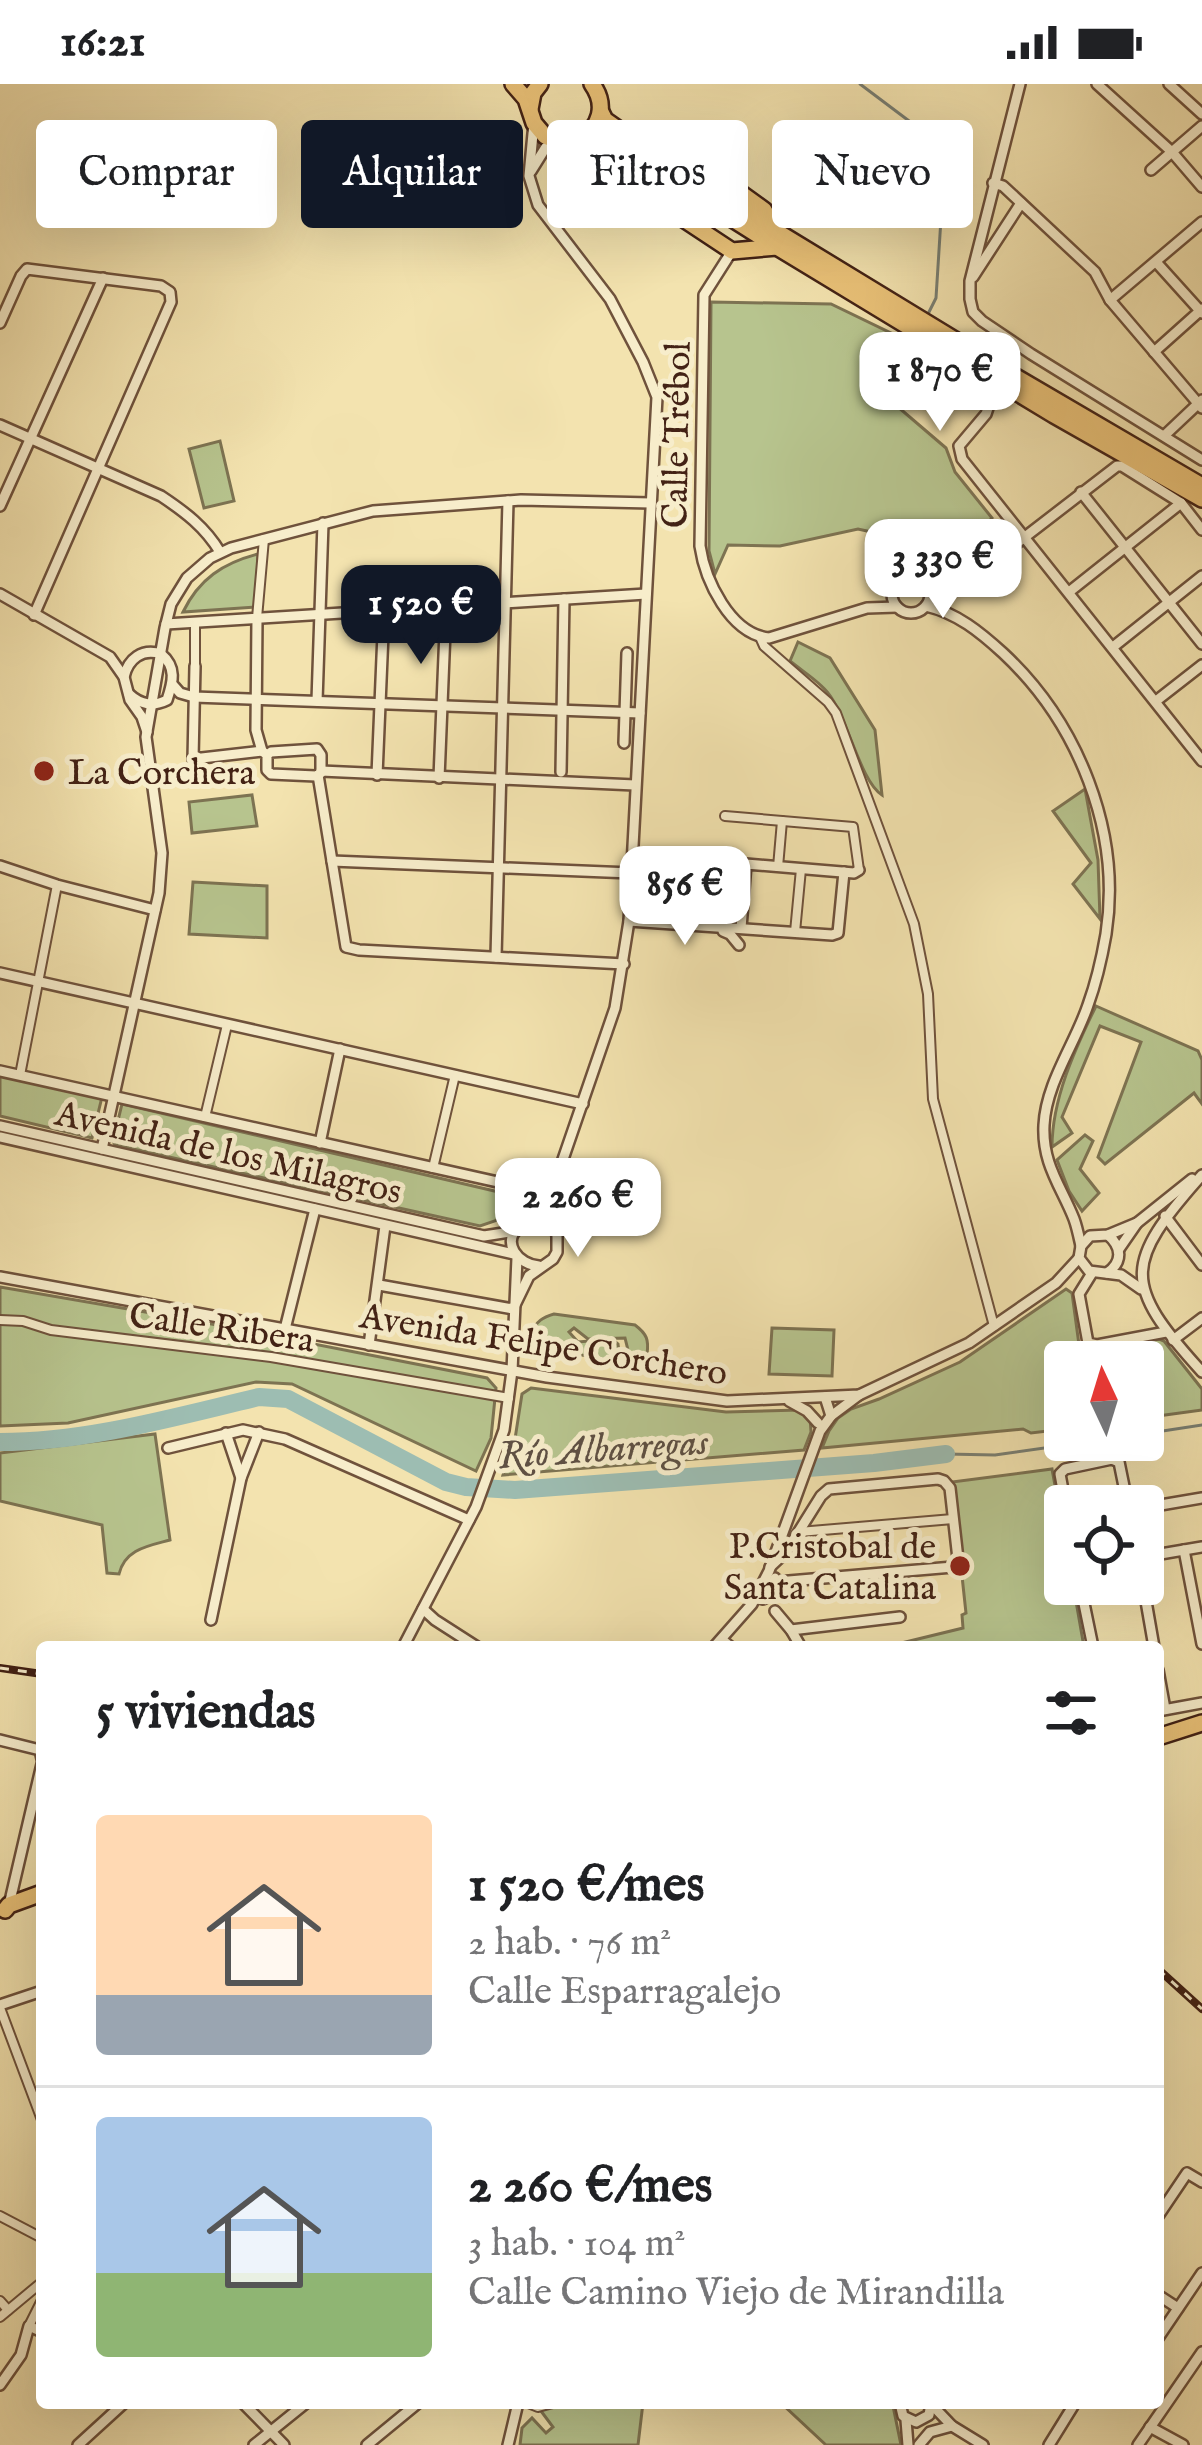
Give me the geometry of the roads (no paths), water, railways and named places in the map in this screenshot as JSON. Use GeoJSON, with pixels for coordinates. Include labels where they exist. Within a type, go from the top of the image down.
{"type":"FeatureCollection","features":[{"type":"Feature","properties":{"kind":"main road"},"geometry":{"type":"LineString","coordinates":[[513,84],[547,137]]}},
{"type":"Feature","properties":{"kind":"main road"},"geometry":{"type":"LineString","coordinates":[[532,116],[533,94],[539,84]]}},
{"type":"Feature","properties":{"kind":"main road"},"geometry":{"type":"LineString","coordinates":[[595,87],[605,120]]}},
{"type":"Feature","properties":{"kind":"main road"},"geometry":{"type":"LineString","coordinates":[[598,120],[601,112]]}},
{"type":"Feature","properties":{"kind":"main road"},"geometry":{"type":"LineString","coordinates":[[748,221],[1054,415],[1202,499]]}},
{"type":"Feature","properties":{"kind":"main road"},"geometry":{"type":"LineString","coordinates":[[697,228],[732,251],[776,239]]}},
{"type":"Feature","properties":{"kind":"main road"},"geometry":{"type":"LineString","coordinates":[[748,228],[776,239]]}},
{"type":"Feature","properties":{"kind":"main road"},"geometry":{"type":"LineString","coordinates":[[732,251],[753,232]]}},
{"type":"Feature","properties":{"kind":"main road"},"geometry":{"type":"LineString","coordinates":[[918,326],[1009,373],[1202,486]]}},
{"type":"Feature","properties":{"kind":"main road"},"geometry":{"type":"LineString","coordinates":[[1164,1735],[1202,1723]]}},
{"type":"Feature","properties":{"kind":"main road"},"geometry":{"type":"LineString","coordinates":[[3,1910],[36,1896]]}},
{"type":"Feature","properties":{"kind":"street"},"geometry":{"type":"LineString","coordinates":[[1020,84],[970,281],[973,312],[1031,355],[1202,460]]}},
{"type":"Feature","properties":{"kind":"street"},"geometry":{"type":"LineString","coordinates":[[1097,84],[1172,152],[1202,188]]}},
{"type":"Feature","properties":{"kind":"street"},"geometry":{"type":"LineString","coordinates":[[1169,84],[1202,114]]}},
{"type":"Feature","properties":{"kind":"street"},"geometry":{"type":"LineString","coordinates":[[513,1309],[529,1276],[557,1252],[550,1210],[615,1008],[623,964],[657,397],[610,299],[538,205],[529,176],[532,116]]}},
{"type":"Feature","properties":{"kind":"street"},"geometry":{"type":"LineString","coordinates":[[1151,170],[1202,126]]}},
{"type":"Feature","properties":{"kind":"street"},"geometry":{"type":"LineString","coordinates":[[529,176],[547,147]]}},
{"type":"Feature","properties":{"kind":"street"},"geometry":{"type":"LineString","coordinates":[[993,183],[1095,272],[1110,300],[1201,404],[1165,435]]}},
{"type":"Feature","properties":{"kind":"street"},"geometry":{"type":"LineString","coordinates":[[970,281],[1021,203]]}},
{"type":"Feature","properties":{"kind":"street"},"geometry":{"type":"LineString","coordinates":[[1110,300],[1202,223]]}},
{"type":"Feature","properties":{"kind":"street","name":"Calle Trébol"},"geometry":{"type":"LineString","coordinates":[[732,251],[704,295],[700,546],[718,599],[760,638]]}},
{"type":"Feature","properties":{"kind":"street"},"geometry":{"type":"LineString","coordinates":[[1154,352],[1201,311],[1156,262]]}},
{"type":"Feature","properties":{"kind":"street"},"geometry":{"type":"LineString","coordinates":[[0,323],[27,269],[161,286],[170,292],[171,302],[34,615]]}},
{"type":"Feature","properties":{"kind":"street"},"geometry":{"type":"LineString","coordinates":[[0,506],[103,278]]}},
{"type":"Feature","properties":{"kind":"street"},"geometry":{"type":"LineString","coordinates":[[918,326],[931,346],[982,379],[991,399],[959,452],[1202,760]]}},
{"type":"Feature","properties":{"kind":"street"},"geometry":{"type":"LineString","coordinates":[[1009,373],[1031,355]]}},
{"type":"Feature","properties":{"kind":"street"},"geometry":{"type":"LineString","coordinates":[[1040,392],[1045,363]]}},
{"type":"Feature","properties":{"kind":"street"},"geometry":{"type":"LineString","coordinates":[[0,425],[161,496],[211,536],[220,552]]}},
{"type":"Feature","properties":{"kind":"street"},"geometry":{"type":"LineString","coordinates":[[994,1326],[933,1099],[928,994],[914,925],[836,713],[760,638],[867,608],[897,607],[913,613],[928,594],[955,575],[1003,553],[1117,466],[1181,503],[1202,530]]}},
{"type":"Feature","properties":{"kind":"street"},"geometry":{"type":"LineString","coordinates":[[1081,492],[1202,644]]}},
{"type":"Feature","properties":{"kind":"street"},"geometry":{"type":"LineString","coordinates":[[102,1149],[155,910],[162,853],[147,732],[171,604],[187,578],[220,552],[373,511],[508,501],[651,503]]}},
{"type":"Feature","properties":{"kind":"street"},"geometry":{"type":"LineString","coordinates":[[496,957],[508,501]]}},
{"type":"Feature","properties":{"kind":"street"},"geometry":{"type":"LineString","coordinates":[[1069,592],[1181,503]]}},
{"type":"Feature","properties":{"kind":"street"},"geometry":{"type":"LineString","coordinates":[[317,701],[323,524]]}},
{"type":"Feature","properties":{"kind":"street"},"geometry":{"type":"LineString","coordinates":[[264,539],[257,618],[256,730],[271,774],[635,785]]}},
{"type":"Feature","properties":{"kind":"street"},"geometry":{"type":"LineString","coordinates":[[867,608],[892,592],[904,576],[915,575],[928,594],[1024,673],[1056,714],[1084,769],[1104,839],[1106,931],[1088,1005],[1048,1100],[1044,1121],[1047,1159],[1074,1219],[1080,1252],[1094,1272],[1143,1286]]}},
{"type":"Feature","properties":{"kind":"street"},"geometry":{"type":"LineString","coordinates":[[1113,646],[1202,576]]}},
{"type":"Feature","properties":{"kind":"street"},"geometry":{"type":"LineString","coordinates":[[892,592],[897,607]]}},
{"type":"Feature","properties":{"kind":"street"},"geometry":{"type":"LineString","coordinates":[[0,594],[110,657],[124,676],[147,732]]}},
{"type":"Feature","properties":{"kind":"street"},"geometry":{"type":"LineString","coordinates":[[166,624],[646,594]]}},
{"type":"Feature","properties":{"kind":"street"},"geometry":{"type":"LineString","coordinates":[[561,772],[564,599]]}},
{"type":"Feature","properties":{"kind":"street"},"geometry":{"type":"LineString","coordinates":[[377,775],[384,610]]}},
{"type":"Feature","properties":{"kind":"street"},"geometry":{"type":"LineString","coordinates":[[195,622],[193,759],[313,748],[321,755],[346,947],[623,964]]}},
{"type":"Feature","properties":{"kind":"street"},"geometry":{"type":"LineString","coordinates":[[439,778],[445,631]]}},
{"type":"Feature","properties":{"kind":"street"},"geometry":{"type":"LineString","coordinates":[[124,676],[127,665],[144,652],[160,653],[171,666],[176,688],[167,700],[152,706],[129,694]]}},
{"type":"Feature","properties":{"kind":"street"},"geometry":{"type":"LineString","coordinates":[[624,742],[627,653]]}},
{"type":"Feature","properties":{"kind":"street"},"geometry":{"type":"LineString","coordinates":[[110,657],[136,656]]}},
{"type":"Feature","properties":{"kind":"street"},"geometry":{"type":"LineString","coordinates":[[1156,701],[1202,665]]}},
{"type":"Feature","properties":{"kind":"street"},"geometry":{"type":"LineString","coordinates":[[176,688],[194,697],[640,713]]}},
{"type":"Feature","properties":{"kind":"street"},"geometry":{"type":"LineString","coordinates":[[721,861],[859,870],[853,826],[725,816]]}},
{"type":"Feature","properties":{"kind":"street"},"geometry":{"type":"LineString","coordinates":[[778,867],[782,821]]}},
{"type":"Feature","properties":{"kind":"street"},"geometry":{"type":"LineString","coordinates":[[332,861],[631,873]]}},
{"type":"Feature","properties":{"kind":"street"},"geometry":{"type":"LineString","coordinates":[[741,928],[746,864]]}},
{"type":"Feature","properties":{"kind":"street"},"geometry":{"type":"LineString","coordinates":[[0,866],[155,910]]}},
{"type":"Feature","properties":{"kind":"street"},"geometry":{"type":"LineString","coordinates":[[795,932],[801,869]]}},
{"type":"Feature","properties":{"kind":"street"},"geometry":{"type":"LineString","coordinates":[[629,921],[832,935],[838,933],[844,872]]}},
{"type":"Feature","properties":{"kind":"street"},"geometry":{"type":"LineString","coordinates":[[20,1075],[57,885]]}},
{"type":"Feature","properties":{"kind":"street"},"geometry":{"type":"LineString","coordinates":[[712,927],[730,934],[739,945]]}},
{"type":"Feature","properties":{"kind":"street"},"geometry":{"type":"LineString","coordinates":[[0,973],[583,1104]]}},
{"type":"Feature","properties":{"kind":"street"},"geometry":{"type":"LineString","coordinates":[[205,1117],[227,1025]]}},
{"type":"Feature","properties":{"kind":"street"},"geometry":{"type":"LineString","coordinates":[[320,1143],[340,1049]]}},
{"type":"Feature","properties":{"kind":"street"},"geometry":{"type":"LineString","coordinates":[[0,1071],[547,1192]]}},
{"type":"Feature","properties":{"kind":"street"},"geometry":{"type":"LineString","coordinates":[[433,1168],[455,1075]]}},
{"type":"Feature","properties":{"kind":"street","name":"Avenida de los Milagros"},"geometry":{"type":"LineString","coordinates":[[0,1126],[484,1236],[516,1231]]}},
{"type":"Feature","properties":{"kind":"street","name":"Avenida de los Milagros"},"geometry":{"type":"LineString","coordinates":[[0,1137],[516,1256]]}},
{"type":"Feature","properties":{"kind":"street"},"geometry":{"type":"LineString","coordinates":[[406,1641],[476,1507],[496,1458],[512,1371],[518,1269],[512,1246],[516,1231],[539,1213],[560,1168]]}},
{"type":"Feature","properties":{"kind":"street"},"geometry":{"type":"LineString","coordinates":[[1080,1252],[1090,1236],[1137,1223],[1202,1173]]}},
{"type":"Feature","properties":{"kind":"street"},"geometry":{"type":"LineString","coordinates":[[1143,1286],[1148,1248],[1165,1216],[1202,1173]]}},
{"type":"Feature","properties":{"kind":"street"},"geometry":{"type":"LineString","coordinates":[[285,1329],[315,1209]]}},
{"type":"Feature","properties":{"kind":"street"},"geometry":{"type":"LineString","coordinates":[[1165,1216],[1202,1265]]}},
{"type":"Feature","properties":{"kind":"street"},"geometry":{"type":"LineString","coordinates":[[1074,1219],[1102,1235],[1119,1254],[1143,1286],[1151,1311],[1202,1372]]}},
{"type":"Feature","properties":{"kind":"street"},"geometry":{"type":"LineString","coordinates":[[532,1220],[554,1229]]}},
{"type":"Feature","properties":{"kind":"street"},"geometry":{"type":"LineString","coordinates":[[1137,1223],[1112,1269],[1094,1272],[1079,1294],[1088,1342],[1170,1336],[1202,1318]]}},
{"type":"Feature","properties":{"kind":"street"},"geometry":{"type":"LineString","coordinates":[[369,1345],[386,1226]]}},
{"type":"Feature","properties":{"kind":"street"},"geometry":{"type":"LineString","coordinates":[[1192,1252],[1202,1244]]}},
{"type":"Feature","properties":{"kind":"street","name":"Avenida Felipe Corchero"},"geometry":{"type":"LineString","coordinates":[[0,1277],[512,1371],[711,1399],[784,1398],[859,1395],[948,1354],[1056,1282],[1080,1252]]}},
{"type":"Feature","properties":{"kind":"street"},"geometry":{"type":"LineString","coordinates":[[516,1256],[539,1267]]}},
{"type":"Feature","properties":{"kind":"street","name":"Avenida Felipe Corchero"},"geometry":{"type":"LineString","coordinates":[[1056,1282],[1094,1272]]}},
{"type":"Feature","properties":{"kind":"street"},"geometry":{"type":"LineString","coordinates":[[379,1285],[513,1309]]}},
{"type":"Feature","properties":{"kind":"street","name":"Calle Ribera"},"geometry":{"type":"LineString","coordinates":[[0,1320],[271,1357],[509,1398]]}},
{"type":"Feature","properties":{"kind":"street"},"geometry":{"type":"LineString","coordinates":[[819,1427],[859,1395]]}},
{"type":"Feature","properties":{"kind":"street"},"geometry":{"type":"LineString","coordinates":[[825,1396],[831,1416]]}},
{"type":"Feature","properties":{"kind":"street"},"geometry":{"type":"LineString","coordinates":[[720,1641],[756,1597],[770,1569],[819,1427],[825,1396]]}},
{"type":"Feature","properties":{"kind":"street"},"geometry":{"type":"LineString","coordinates":[[784,1398],[807,1411],[819,1427]]}},
{"type":"Feature","properties":{"kind":"street"},"geometry":{"type":"LineString","coordinates":[[168,1448],[243,1430],[260,1432],[469,1520]]}},
{"type":"Feature","properties":{"kind":"street"},"geometry":{"type":"LineString","coordinates":[[211,1620],[241,1478],[260,1432]]}},
{"type":"Feature","properties":{"kind":"street"},"geometry":{"type":"LineString","coordinates":[[226,1433],[241,1478]]}},
{"type":"Feature","properties":{"kind":"street"},"geometry":{"type":"LineString","coordinates":[[1062,1485],[1060,1474],[1065,1469],[1112,1459],[1119,1462],[1124,1485]]}},
{"type":"Feature","properties":{"kind":"street"},"geometry":{"type":"LineString","coordinates":[[770,1569],[830,1489],[944,1481],[950,1488],[956,1563],[777,1582]]}},
{"type":"Feature","properties":{"kind":"street"},"geometry":{"type":"LineString","coordinates":[[1164,1504],[1202,1498]]}},
{"type":"Feature","properties":{"kind":"street"},"geometry":{"type":"LineString","coordinates":[[800,1532],[953,1519]]}},
{"type":"Feature","properties":{"kind":"street"},"geometry":{"type":"LineString","coordinates":[[1164,1553],[1202,1547]]}},
{"type":"Feature","properties":{"kind":"street"},"geometry":{"type":"LineString","coordinates":[[1184,1550],[1202,1644]]}},
{"type":"Feature","properties":{"kind":"street"},"geometry":{"type":"LineString","coordinates":[[756,1597],[770,1597],[776,1591],[770,1569]]}},
{"type":"Feature","properties":{"kind":"street"},"geometry":{"type":"LineString","coordinates":[[756,1597],[775,1611],[797,1641]]}},
{"type":"Feature","properties":{"kind":"street"},"geometry":{"type":"LineString","coordinates":[[770,1597],[775,1611]]}},
{"type":"Feature","properties":{"kind":"street"},"geometry":{"type":"LineString","coordinates":[[1084,1605],[1092,1641]]}},
{"type":"Feature","properties":{"kind":"street"},"geometry":{"type":"LineString","coordinates":[[1147,1605],[1153,1641]]}},
{"type":"Feature","properties":{"kind":"street"},"geometry":{"type":"LineString","coordinates":[[424,1609],[468,1641]]}},
{"type":"Feature","properties":{"kind":"street"},"geometry":{"type":"LineString","coordinates":[[791,1630],[900,1618]]}},
{"type":"Feature","properties":{"kind":"street"},"geometry":{"type":"LineString","coordinates":[[1164,1709],[1202,1703]]}},
{"type":"Feature","properties":{"kind":"street"},"geometry":{"type":"LineString","coordinates":[[0,1740],[36,1749]]}},
{"type":"Feature","properties":{"kind":"street"},"geometry":{"type":"LineString","coordinates":[[3,1910],[36,1784]]}},
{"type":"Feature","properties":{"kind":"street"},"geometry":{"type":"LineString","coordinates":[[36,1993],[0,2007],[36,2104]]}},
{"type":"Feature","properties":{"kind":"street"},"geometry":{"type":"LineString","coordinates":[[1164,2207],[1187,2173],[1202,2182]]}},
{"type":"Feature","properties":{"kind":"street"},"geometry":{"type":"LineString","coordinates":[[0,2216],[36,2235]]}},
{"type":"Feature","properties":{"kind":"street"},"geometry":{"type":"LineString","coordinates":[[1164,2329],[1202,2273]]}},
{"type":"Feature","properties":{"kind":"street"},"geometry":{"type":"LineString","coordinates":[[0,2301],[4,2313],[36,2287]]}},
{"type":"Feature","properties":{"kind":"street"},"geometry":{"type":"LineString","coordinates":[[1164,2299],[1178,2308]]}},
{"type":"Feature","properties":{"kind":"street"},"geometry":{"type":"LineString","coordinates":[[0,2385],[21,2355],[36,2312]]}},
{"type":"Feature","properties":{"kind":"street"},"geometry":{"type":"LineString","coordinates":[[29,2326],[36,2329]]}},
{"type":"Feature","properties":{"kind":"street"},"geometry":{"type":"LineString","coordinates":[[1164,2407],[1202,2352]]}},
{"type":"Feature","properties":{"kind":"street"},"geometry":{"type":"LineString","coordinates":[[78,2445],[112,2409]]}},
{"type":"Feature","properties":{"kind":"street"},"geometry":{"type":"LineString","coordinates":[[249,2409],[284,2445]]}},
{"type":"Feature","properties":{"kind":"street"},"geometry":{"type":"LineString","coordinates":[[254,2445],[299,2409]]}},
{"type":"Feature","properties":{"kind":"street"},"geometry":{"type":"LineString","coordinates":[[402,2409],[406,2413]]}},
{"type":"Feature","properties":{"kind":"street"},"geometry":{"type":"LineString","coordinates":[[367,2445],[411,2409]]}},
{"type":"Feature","properties":{"kind":"street"},"geometry":{"type":"LineString","coordinates":[[506,2444],[516,2409]]}},
{"type":"Feature","properties":{"kind":"street"},"geometry":{"type":"LineString","coordinates":[[901,2409],[914,2445]]}},
{"type":"Feature","properties":{"kind":"street"},"geometry":{"type":"LineString","coordinates":[[914,2445],[931,2409]]}},
{"type":"Feature","properties":{"kind":"street"},"geometry":{"type":"LineString","coordinates":[[937,2409],[952,2426],[983,2445]]}},
{"type":"Feature","properties":{"kind":"street"},"geometry":{"type":"LineString","coordinates":[[1049,2445],[1071,2409]]}},
{"type":"Feature","properties":{"kind":"street"},"geometry":{"type":"LineString","coordinates":[[1138,2445],[1162,2409]]}},
{"type":"Feature","properties":{"kind":"street"},"geometry":{"type":"LineString","coordinates":[[907,2420],[952,2426]]}},
{"type":"Feature","properties":{"kind":"street"},"geometry":{"type":"LineString","coordinates":[[914,2445],[930,2432],[952,2426]]}},
{"type":"Feature","properties":{"kind":"street"},"geometry":{"type":"LineString","coordinates":[[1150,2427],[1183,2445]]}},
{"type":"Feature","properties":{"kind":"waterway"},"geometry":{"type":"LineString","coordinates":[[860,84],[941,145],[936,298],[927,316]]}},
{"type":"Feature","properties":{"kind":"waterway"},"geometry":{"type":"LineString","coordinates":[[915,341],[909,354],[969,392]]}},
{"type":"Feature","properties":{"kind":"waterway","name":"Río Albarregas"},"geometry":{"type":"LineString","coordinates":[[0,1442],[98,1433],[259,1397],[288,1399],[446,1482],[466,1487],[515,1490],[946,1454]]}},
{"type":"Feature","properties":{"kind":"waterway"},"geometry":{"type":"LineString","coordinates":[[1164,1431],[1202,1425]]}},
{"type":"Feature","properties":{"kind":"waterway"},"geometry":{"type":"LineString","coordinates":[[946,1454],[995,1455],[1044,1448]]}},
{"type":"Feature","properties":{"kind":"railway"},"geometry":{"type":"LineString","coordinates":[[0,1668],[36,1673]]}},
{"type":"Feature","properties":{"kind":"railway"},"geometry":{"type":"LineString","coordinates":[[1164,1974],[1202,2009]]}},
{"type":"Feature","properties":{"kind":"place","name":"La Corchera"},"geometry":{"type":"Point","coordinates":[44,771]}},
{"type":"Feature","properties":{"kind":"place","name":"P.Cristobal de Santa Catalina"},"geometry":{"type":"Point","coordinates":[960,1566]}}]}
